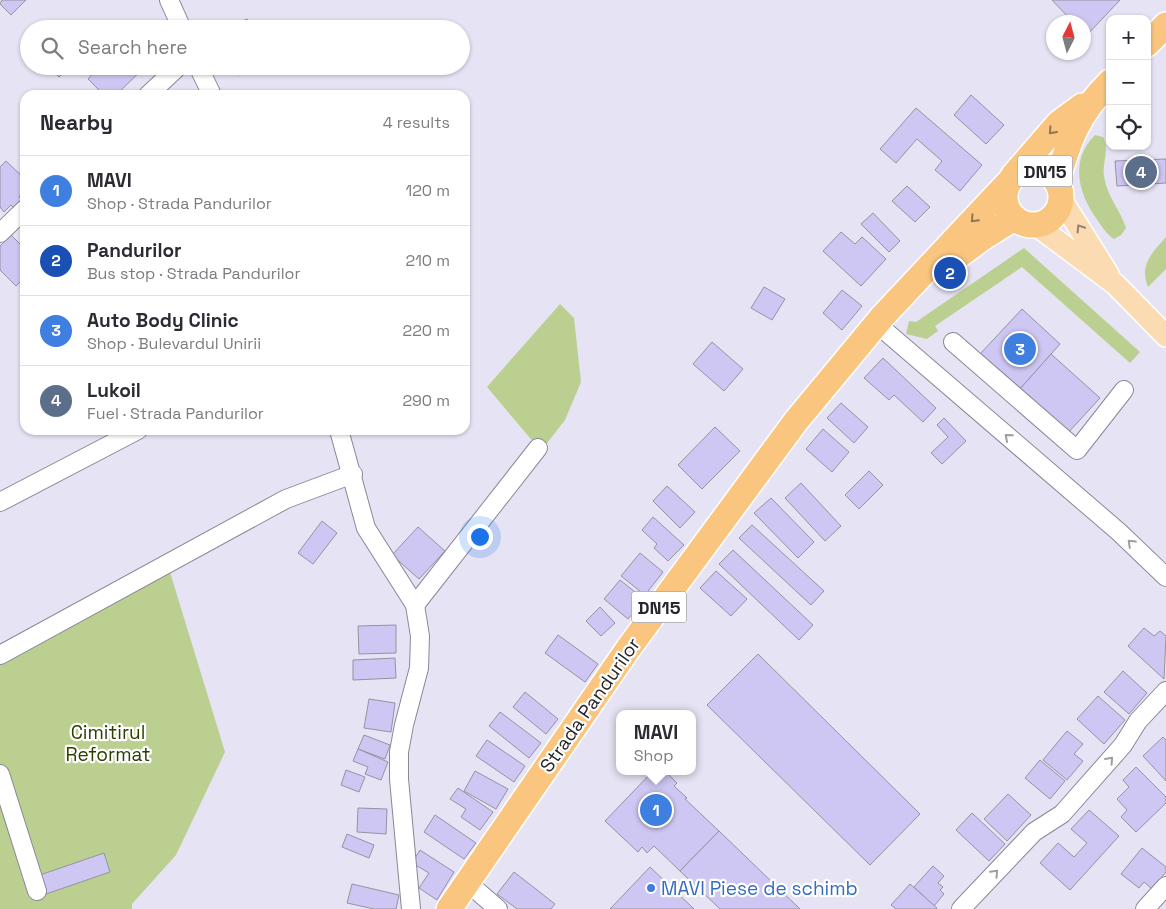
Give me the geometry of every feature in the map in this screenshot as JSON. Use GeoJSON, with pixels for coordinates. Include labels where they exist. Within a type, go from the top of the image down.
{"type":"FeatureCollection","features":[{"type":"Feature","properties":{"kind":"highway"},"geometry":{"type":"LineString","coordinates":[[1151,40],[1166,25]]}},
{"type":"Feature","properties":{"kind":"highway","name":"Strada Pandurilor"},"geometry":{"type":"LineString","coordinates":[[450,909],[628,648],[796,420],[880,320],[1010,180],[1059,123],[1090,101],[1106,86]]}},
{"type":"Feature","properties":{"kind":"highway","name":"Strada Pandurilor"},"geometry":{"type":"LineString","coordinates":[[1059,191],[1072,135],[1090,101]]}},
{"type":"Feature","properties":{"kind":"highway","name":"DN15"},"geometry":{"type":"LineString","coordinates":[[1037,168],[1045,171],[1059,191],[1059,209],[1053,217],[1025,222],[1005,202],[1010,180],[1020,171],[1037,168]]}},
{"type":"Feature","properties":{"kind":"highway","name":"Strada Pandurilor"},"geometry":{"type":"LineString","coordinates":[[880,320],[957,256],[1025,222]]}},
{"type":"Feature","properties":{"kind":"main road"},"geometry":{"type":"LineString","coordinates":[[1059,191],[1115,284]]}},
{"type":"Feature","properties":{"kind":"main road"},"geometry":{"type":"LineString","coordinates":[[1025,222],[1115,284],[1166,336]]}},
{"type":"Feature","properties":{"kind":"street"},"geometry":{"type":"LineString","coordinates":[[169,0],[178,20]]}},
{"type":"Feature","properties":{"kind":"street"},"geometry":{"type":"LineString","coordinates":[[153,90],[169,75]]}},
{"type":"Feature","properties":{"kind":"street"},"geometry":{"type":"LineString","coordinates":[[202,75],[210,90]]}},
{"type":"Feature","properties":{"kind":"street"},"geometry":{"type":"LineString","coordinates":[[0,233],[20,214]]}},
{"type":"Feature","properties":{"kind":"street"},"geometry":{"type":"LineString","coordinates":[[880,320],[1120,532],[1166,577]]}},
{"type":"Feature","properties":{"kind":"street"},"geometry":{"type":"LineString","coordinates":[[953,342],[1077,450],[1124,390]]}},
{"type":"Feature","properties":{"kind":"street"},"geometry":{"type":"LineString","coordinates":[[0,502],[128,435]]}},
{"type":"Feature","properties":{"kind":"street"},"geometry":{"type":"LineString","coordinates":[[340,435],[366,528],[415,605],[420,636],[419,668],[404,725],[399,761],[411,909]]}},
{"type":"Feature","properties":{"kind":"street"},"geometry":{"type":"LineString","coordinates":[[415,605],[538,448]]}},
{"type":"Feature","properties":{"kind":"street"},"geometry":{"type":"LineString","coordinates":[[0,655],[286,499],[352,474]]}},
{"type":"Feature","properties":{"kind":"street"},"geometry":{"type":"LineString","coordinates":[[961,909],[1034,832],[1062,814],[1124,745],[1138,721],[1166,691]]}},
{"type":"Feature","properties":{"kind":"street"},"geometry":{"type":"LineString","coordinates":[[0,774],[36,891]]}},
{"type":"Feature","properties":{"kind":"street"},"geometry":{"type":"LineString","coordinates":[[467,882],[498,909]]}},
{"type":"Feature","properties":{"kind":"street"},"geometry":{"type":"LineString","coordinates":[[1146,909],[1166,886]]}},
{"type":"Feature","properties":{"kind":"green space"},"geometry":{"type":"Polygon","coordinates":[[[1095,135],[1103,137],[1105,142],[1104,176],[1111,197],[1126,228],[1121,235],[1114,239],[1106,232],[1096,218],[1081,187],[1080,165],[1087,145],[1095,135]]]}},
{"type":"Feature","properties":{"kind":"green space"},"geometry":{"type":"Polygon","coordinates":[[[1166,237],[1166,269],[1148,287],[1145,272],[1148,260],[1166,237]]]}},
{"type":"Feature","properties":{"kind":"green space"},"geometry":{"type":"Polygon","coordinates":[[[1024,248],[1140,352],[1130,363],[1022,267],[935,326],[938,331],[927,339],[906,334],[909,321],[916,322],[1024,248]]]}},
{"type":"Feature","properties":{"kind":"green space"},"geometry":{"type":"Polygon","coordinates":[[[560,304],[574,318],[581,382],[565,420],[541,451],[487,387],[560,304]]]}},
{"type":"Feature","properties":{"kind":"green space","name":"Cimitirul Reformat"},"geometry":{"type":"Polygon","coordinates":[[[169,569],[225,752],[176,855],[132,904],[132,909],[0,909],[0,660],[169,569]]]}},
{"type":"Feature","properties":{"kind":"building"},"geometry":{"type":"Polygon","coordinates":[[[2,0],[26,0],[11,15],[0,4],[2,0]]]}},
{"type":"Feature","properties":{"kind":"building"},"geometry":{"type":"Polygon","coordinates":[[[1052,0],[1120,0],[1091,31],[1091,15],[1066,15],[1052,0]]]}},
{"type":"Feature","properties":{"kind":"building"},"geometry":{"type":"Polygon","coordinates":[[[92,75],[137,75],[121,90],[99,90],[88,79],[92,75]]]}},
{"type":"Feature","properties":{"kind":"building"},"geometry":{"type":"Polygon","coordinates":[[[971,95],[1004,125],[986,144],[954,115],[971,95]]]}},
{"type":"Feature","properties":{"kind":"building"},"geometry":{"type":"Polygon","coordinates":[[[916,108],[982,165],[960,191],[935,170],[942,161],[917,139],[896,163],[880,149],[916,108]]]}},
{"type":"Feature","properties":{"kind":"building"},"geometry":{"type":"Polygon","coordinates":[[[1166,159],[1166,183],[1117,186],[1115,161],[1166,159]]]}},
{"type":"Feature","properties":{"kind":"building"},"geometry":{"type":"Polygon","coordinates":[[[6,161],[20,174],[20,201],[14,208],[11,205],[4,212],[0,207],[0,167],[6,161]]]}},
{"type":"Feature","properties":{"kind":"building"},"geometry":{"type":"Polygon","coordinates":[[[907,186],[930,207],[915,222],[892,201],[907,186]]]}},
{"type":"Feature","properties":{"kind":"building"},"geometry":{"type":"Polygon","coordinates":[[[873,213],[900,241],[889,252],[861,224],[873,213]]]}},
{"type":"Feature","properties":{"kind":"building"},"geometry":{"type":"Polygon","coordinates":[[[841,232],[855,244],[862,237],[886,259],[861,286],[823,251],[841,232]]]}},
{"type":"Feature","properties":{"kind":"building"},"geometry":{"type":"Polygon","coordinates":[[[11,235],[20,244],[20,282],[16,286],[0,270],[0,246],[11,235]]]}},
{"type":"Feature","properties":{"kind":"building"},"geometry":{"type":"Polygon","coordinates":[[[764,287],[785,299],[772,320],[751,308],[764,287]]]}},
{"type":"Feature","properties":{"kind":"building"},"geometry":{"type":"Polygon","coordinates":[[[842,290],[862,306],[842,330],[823,313],[842,290]]]}},
{"type":"Feature","properties":{"kind":"building"},"geometry":{"type":"Polygon","coordinates":[[[1022,309],[1060,344],[1019,390],[980,354],[1022,309]]]}},
{"type":"Feature","properties":{"kind":"building"},"geometry":{"type":"Polygon","coordinates":[[[712,342],[743,369],[724,391],[693,364],[712,342]]]}},
{"type":"Feature","properties":{"kind":"building"},"geometry":{"type":"Polygon","coordinates":[[[1051,354],[1100,398],[1067,434],[1019,390],[1051,354]]]}},
{"type":"Feature","properties":{"kind":"building"},"geometry":{"type":"Polygon","coordinates":[[[883,358],[936,408],[923,422],[894,395],[889,400],[864,378],[883,358]]]}},
{"type":"Feature","properties":{"kind":"building"},"geometry":{"type":"Polygon","coordinates":[[[841,403],[868,427],[854,443],[827,418],[841,403]]]}},
{"type":"Feature","properties":{"kind":"building"},"geometry":{"type":"Polygon","coordinates":[[[944,418],[966,441],[942,464],[931,453],[948,437],[937,425],[944,418]]]}},
{"type":"Feature","properties":{"kind":"building"},"geometry":{"type":"Polygon","coordinates":[[[715,427],[740,451],[702,489],[678,465],[715,427]]]}},
{"type":"Feature","properties":{"kind":"building"},"geometry":{"type":"Polygon","coordinates":[[[823,429],[849,452],[832,472],[806,449],[823,429]]]}},
{"type":"Feature","properties":{"kind":"building"},"geometry":{"type":"Polygon","coordinates":[[[869,471],[883,485],[859,509],[845,495],[869,471]]]}},
{"type":"Feature","properties":{"kind":"building"},"geometry":{"type":"Polygon","coordinates":[[[801,483],[841,526],[825,541],[785,498],[801,483]]]}},
{"type":"Feature","properties":{"kind":"building"},"geometry":{"type":"Polygon","coordinates":[[[667,486],[695,512],[680,528],[653,501],[667,486]]]}},
{"type":"Feature","properties":{"kind":"building"},"geometry":{"type":"Polygon","coordinates":[[[771,498],[814,542],[798,558],[754,513],[771,498]]]}},
{"type":"Feature","properties":{"kind":"building"},"geometry":{"type":"Polygon","coordinates":[[[653,517],[684,545],[668,561],[654,548],[657,544],[642,530],[653,517]]]}},
{"type":"Feature","properties":{"kind":"building"},"geometry":{"type":"Polygon","coordinates":[[[322,521],[337,533],[313,564],[298,553],[322,521]]]}},
{"type":"Feature","properties":{"kind":"building"},"geometry":{"type":"Polygon","coordinates":[[[752,525],[824,591],[811,605],[739,538],[752,525]]]}},
{"type":"Feature","properties":{"kind":"building"},"geometry":{"type":"Polygon","coordinates":[[[418,527],[445,551],[419,579],[392,555],[418,527]]]}},
{"type":"Feature","properties":{"kind":"building"},"geometry":{"type":"Polygon","coordinates":[[[733,550],[813,625],[799,640],[719,564],[733,550]]]}},
{"type":"Feature","properties":{"kind":"building"},"geometry":{"type":"Polygon","coordinates":[[[640,553],[663,572],[645,595],[621,576],[640,553]]]}},
{"type":"Feature","properties":{"kind":"building"},"geometry":{"type":"Polygon","coordinates":[[[716,571],[747,599],[731,616],[700,588],[716,571]]]}},
{"type":"Feature","properties":{"kind":"building"},"geometry":{"type":"Polygon","coordinates":[[[620,580],[644,599],[628,619],[604,599],[620,580]]]}},
{"type":"Feature","properties":{"kind":"building"},"geometry":{"type":"Polygon","coordinates":[[[600,607],[615,623],[601,636],[586,621],[600,607]]]}},
{"type":"Feature","properties":{"kind":"building"},"geometry":{"type":"Polygon","coordinates":[[[396,625],[396,653],[359,654],[358,626],[396,625]]]}},
{"type":"Feature","properties":{"kind":"building"},"geometry":{"type":"Polygon","coordinates":[[[1144,628],[1154,636],[1160,631],[1166,636],[1164,679],[1128,646],[1144,628]]]}},
{"type":"Feature","properties":{"kind":"building"},"geometry":{"type":"Polygon","coordinates":[[[558,635],[598,664],[585,682],[545,653],[558,635]]]}},
{"type":"Feature","properties":{"kind":"building"},"geometry":{"type":"Polygon","coordinates":[[[758,654],[920,814],[870,865],[707,705],[758,654]]]}},
{"type":"Feature","properties":{"kind":"building"},"geometry":{"type":"Polygon","coordinates":[[[395,658],[396,678],[353,680],[353,660],[395,658]]]}},
{"type":"Feature","properties":{"kind":"building"},"geometry":{"type":"Polygon","coordinates":[[[1123,671],[1147,693],[1129,714],[1104,692],[1123,671]]]}},
{"type":"Feature","properties":{"kind":"building"},"geometry":{"type":"Polygon","coordinates":[[[525,692],[558,719],[546,734],[513,707],[525,692]]]}},
{"type":"Feature","properties":{"kind":"building"},"geometry":{"type":"Polygon","coordinates":[[[1098,696],[1125,720],[1104,744],[1077,719],[1098,696]]]}},
{"type":"Feature","properties":{"kind":"building"},"geometry":{"type":"Polygon","coordinates":[[[369,699],[395,703],[391,732],[364,728],[369,699]]]}},
{"type":"Feature","properties":{"kind":"building"},"geometry":{"type":"Polygon","coordinates":[[[500,712],[541,743],[529,758],[489,726],[500,712]]]}},
{"type":"Feature","properties":{"kind":"building"},"geometry":{"type":"Polygon","coordinates":[[[1067,731],[1083,744],[1074,754],[1083,761],[1067,780],[1043,760],[1067,731]]]}},
{"type":"Feature","properties":{"kind":"building"},"geometry":{"type":"Polygon","coordinates":[[[364,735],[390,745],[385,759],[358,749],[364,735]]]}},
{"type":"Feature","properties":{"kind":"building"},"geometry":{"type":"Polygon","coordinates":[[[1163,737],[1166,740],[1166,781],[1143,756],[1163,737]]]}},
{"type":"Feature","properties":{"kind":"building"},"geometry":{"type":"Polygon","coordinates":[[[487,740],[525,766],[514,782],[476,756],[487,740]]]}},
{"type":"Feature","properties":{"kind":"building"},"geometry":{"type":"Polygon","coordinates":[[[358,749],[388,762],[381,780],[365,774],[368,767],[353,761],[358,749]]]}},
{"type":"Feature","properties":{"kind":"building"},"geometry":{"type":"Polygon","coordinates":[[[1040,760],[1065,781],[1050,799],[1025,778],[1040,760]]]}},
{"type":"Feature","properties":{"kind":"building"},"geometry":{"type":"Polygon","coordinates":[[[1136,767],[1166,797],[1166,803],[1136,832],[1121,817],[1127,810],[1117,799],[1129,787],[1123,780],[1136,767]]]}},
{"type":"Feature","properties":{"kind":"building"},"geometry":{"type":"Polygon","coordinates":[[[346,770],[365,777],[359,792],[341,785],[346,770]]]}},
{"type":"Feature","properties":{"kind":"building"},"geometry":{"type":"Polygon","coordinates":[[[475,771],[508,789],[496,809],[464,791],[475,771]]]}},
{"type":"Feature","properties":{"kind":"building"},"geometry":{"type":"Polygon","coordinates":[[[649,775],[669,775],[677,783],[674,786],[687,798],[685,799],[719,831],[680,871],[654,846],[647,853],[642,847],[638,852],[605,821],[649,775]]]}},
{"type":"Feature","properties":{"kind":"building"},"geometry":{"type":"Polygon","coordinates":[[[458,788],[493,812],[480,830],[461,817],[466,809],[450,799],[458,788]]]}},
{"type":"Feature","properties":{"kind":"building"},"geometry":{"type":"Polygon","coordinates":[[[1008,794],[1031,815],[1007,841],[984,819],[1008,794]]]}},
{"type":"Feature","properties":{"kind":"building"},"geometry":{"type":"Polygon","coordinates":[[[358,808],[387,809],[386,834],[357,832],[358,808]]]}},
{"type":"Feature","properties":{"kind":"building"},"geometry":{"type":"Polygon","coordinates":[[[1089,810],[1119,836],[1070,890],[1040,863],[1058,843],[1074,857],[1087,843],[1071,829],[1089,810]]]}},
{"type":"Feature","properties":{"kind":"building"},"geometry":{"type":"Polygon","coordinates":[[[972,813],[1005,844],[989,861],[956,830],[972,813]]]}},
{"type":"Feature","properties":{"kind":"building"},"geometry":{"type":"Polygon","coordinates":[[[435,815],[476,843],[464,859],[424,832],[435,815]]]}},
{"type":"Feature","properties":{"kind":"building"},"geometry":{"type":"Polygon","coordinates":[[[719,831],[800,909],[720,909],[680,871],[719,831]]]}},
{"type":"Feature","properties":{"kind":"building"},"geometry":{"type":"Polygon","coordinates":[[[347,834],[374,845],[369,858],[342,847],[347,834]]]}},
{"type":"Feature","properties":{"kind":"building"},"geometry":{"type":"Polygon","coordinates":[[[1142,848],[1166,867],[1166,872],[1152,889],[1144,882],[1139,888],[1121,874],[1142,848]]]}},
{"type":"Feature","properties":{"kind":"building"},"geometry":{"type":"Polygon","coordinates":[[[420,850],[454,872],[437,900],[419,888],[429,873],[412,863],[420,850]]]}},
{"type":"Feature","properties":{"kind":"building"},"geometry":{"type":"Polygon","coordinates":[[[104,853],[110,872],[46,894],[40,875],[104,853]]]}},
{"type":"Feature","properties":{"kind":"building"},"geometry":{"type":"Polygon","coordinates":[[[933,866],[944,876],[938,883],[943,887],[940,890],[944,894],[934,906],[914,887],[933,866]]]}},
{"type":"Feature","properties":{"kind":"building","name":"MAVI Piese de schimb"},"geometry":{"type":"Polygon","coordinates":[[[650,867],[694,909],[610,909],[650,867]]]}},
{"type":"Feature","properties":{"kind":"building"},"geometry":{"type":"Polygon","coordinates":[[[514,872],[555,904],[551,909],[517,909],[497,894],[514,872]]]}},
{"type":"Feature","properties":{"kind":"building"},"geometry":{"type":"Polygon","coordinates":[[[352,884],[399,895],[396,909],[374,909],[347,903],[352,884]]]}},
{"type":"Feature","properties":{"kind":"building"},"geometry":{"type":"Polygon","coordinates":[[[910,884],[937,908],[896,909],[891,905],[910,884]]]}},
{"type":"Feature","properties":{"kind":"place","name":"Lukoil"},"geometry":{"type":"Point","coordinates":[1141,172]}},
{"type":"Feature","properties":{"kind":"place","name":"Pandurilor"},"geometry":{"type":"Point","coordinates":[950,273]}},
{"type":"Feature","properties":{"kind":"place","name":"Auto Body Clinic"},"geometry":{"type":"Point","coordinates":[1020,349]}},
{"type":"Feature","properties":{"kind":"place","name":"MAVI"},"geometry":{"type":"Point","coordinates":[656,810]}},
{"type":"Feature","properties":{"kind":"place","name":"MAVI Piese de schimb"},"geometry":{"type":"Point","coordinates":[651,888]}}]}
